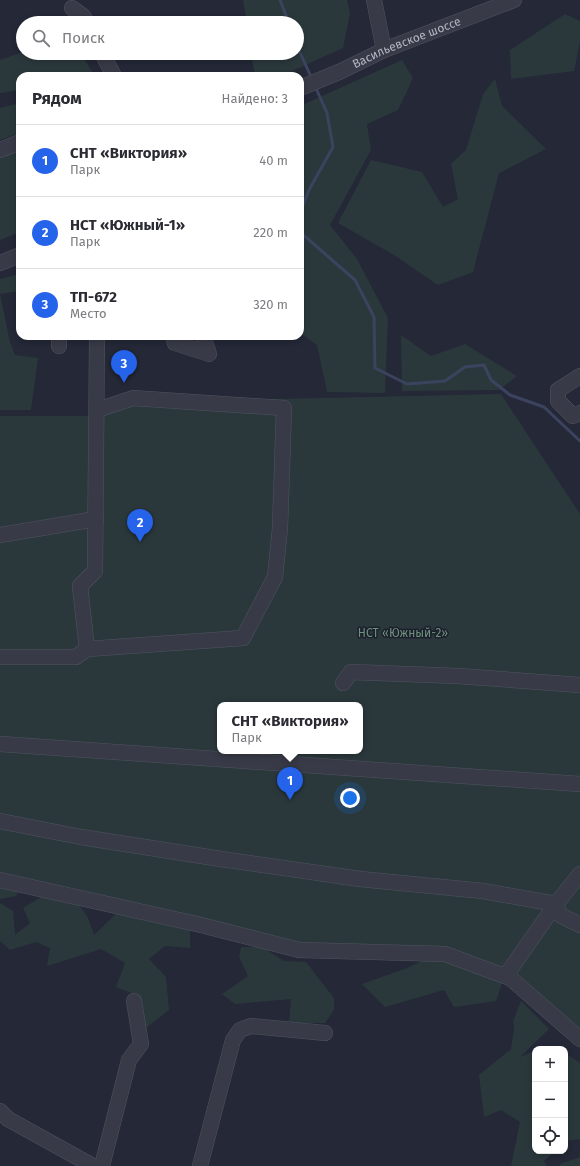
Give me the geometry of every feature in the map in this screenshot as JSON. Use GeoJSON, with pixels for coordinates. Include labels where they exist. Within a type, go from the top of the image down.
{"type":"FeatureCollection","features":[{"type":"Feature","properties":{"kind":"street"},"geometry":{"type":"LineString","coordinates":[[374,0],[384,50]]}},
{"type":"Feature","properties":{"kind":"street","name":"Васильевское шоссе"},"geometry":{"type":"LineString","coordinates":[[304,86],[339,72],[384,50],[514,0]]}},
{"type":"Feature","properties":{"kind":"street"},"geometry":{"type":"LineString","coordinates":[[72,8],[83,16]]}},
{"type":"Feature","properties":{"kind":"street"},"geometry":{"type":"LineString","coordinates":[[106,60],[112,72]]}},
{"type":"Feature","properties":{"kind":"street"},"geometry":{"type":"LineString","coordinates":[[0,150],[16,144]]}},
{"type":"Feature","properties":{"kind":"street"},"geometry":{"type":"LineString","coordinates":[[0,263],[16,256]]}},
{"type":"Feature","properties":{"kind":"street"},"geometry":{"type":"LineString","coordinates":[[87,649],[80,586],[95,572],[97,340]]}},
{"type":"Feature","properties":{"kind":"street"},"geometry":{"type":"LineString","coordinates":[[174,340],[175,343],[209,354],[204,340]]}},
{"type":"Feature","properties":{"kind":"street"},"geometry":{"type":"LineString","coordinates":[[580,376],[558,390],[558,401],[573,416],[580,413]]}},
{"type":"Feature","properties":{"kind":"street"},"geometry":{"type":"LineString","coordinates":[[0,657],[76,657],[87,649],[243,638],[275,576],[280,528],[284,408],[133,398],[97,410]]}},
{"type":"Feature","properties":{"kind":"street"},"geometry":{"type":"LineString","coordinates":[[0,534],[96,518]]}},
{"type":"Feature","properties":{"kind":"street"},"geometry":{"type":"LineString","coordinates":[[343,683],[351,672],[458,676],[580,685]]}},
{"type":"Feature","properties":{"kind":"street"},"geometry":{"type":"LineString","coordinates":[[0,744],[580,784]]}},
{"type":"Feature","properties":{"kind":"street"},"geometry":{"type":"LineString","coordinates":[[0,821],[81,837],[221,859],[360,879],[483,891],[556,904]]}},
{"type":"Feature","properties":{"kind":"street"},"geometry":{"type":"LineString","coordinates":[[510,978],[509,971],[556,904],[580,874]]}},
{"type":"Feature","properties":{"kind":"street"},"geometry":{"type":"LineString","coordinates":[[0,880],[201,925],[299,950],[445,954],[510,978],[580,1039]]}},
{"type":"Feature","properties":{"kind":"street"},"geometry":{"type":"LineString","coordinates":[[556,904],[560,915],[580,925]]}},
{"type":"Feature","properties":{"kind":"street"},"geometry":{"type":"LineString","coordinates":[[102,1166],[129,1060],[141,1044],[134,1001]]}},
{"type":"Feature","properties":{"kind":"street"},"geometry":{"type":"LineString","coordinates":[[200,1166],[233,1040],[240,1030],[251,1026],[325,1033]]}},
{"type":"Feature","properties":{"kind":"street"},"geometry":{"type":"LineString","coordinates":[[0,1111],[8,1118],[93,1166]]}},
{"type":"Feature","properties":{"kind":"green space"},"geometry":{"type":"Polygon","coordinates":[[[243,0],[347,0],[350,13],[343,48],[290,72],[254,72],[252,60],[304,60],[304,16],[246,16],[243,0]]]}},
{"type":"Feature","properties":{"kind":"green space"},"geometry":{"type":"Polygon","coordinates":[[[565,14],[580,21],[580,42],[574,71],[511,79],[510,50],[565,14]]]}},
{"type":"Feature","properties":{"kind":"green space"},"geometry":{"type":"Polygon","coordinates":[[[16,54],[16,60],[85,60],[92,72],[16,72],[16,91],[0,93],[0,60],[16,54]]]}},
{"type":"Feature","properties":{"kind":"green space"},"geometry":{"type":"Polygon","coordinates":[[[402,60],[413,78],[398,110],[367,124],[371,150],[330,225],[357,259],[388,318],[385,393],[327,392],[317,345],[304,336],[304,104],[402,60]]]}},
{"type":"Feature","properties":{"kind":"green space"},"geometry":{"type":"Polygon","coordinates":[[[495,79],[502,106],[546,149],[499,173],[473,272],[438,285],[394,255],[338,223],[371,160],[422,172],[443,207],[458,199],[451,164],[466,150],[483,94],[495,79]]]}},
{"type":"Feature","properties":{"kind":"green space"},"geometry":{"type":"Polygon","coordinates":[[[16,104],[16,134],[0,140],[0,108],[16,104]]]}},
{"type":"Feature","properties":{"kind":"green space"},"geometry":{"type":"Polygon","coordinates":[[[16,149],[16,234],[0,240],[0,156],[16,149]]]}},
{"type":"Feature","properties":{"kind":"green space"},"geometry":{"type":"Polygon","coordinates":[[[16,275],[16,292],[0,294],[0,279],[16,275]]]}},
{"type":"Feature","properties":{"kind":"green space"},"geometry":{"type":"Polygon","coordinates":[[[0,294],[10,342],[15,355],[38,358],[31,410],[0,410],[0,294]]]}},
{"type":"Feature","properties":{"kind":"green space"},"geometry":{"type":"Polygon","coordinates":[[[401,335],[431,356],[465,344],[517,376],[499,390],[402,391],[401,335]]]}},
{"type":"Feature","properties":{"kind":"green space","name":"НСТ «Южный-2»"},"geometry":{"type":"Polygon","coordinates":[[[501,394],[580,514],[580,1029],[449,950],[308,946],[85,891],[0,872],[0,416],[93,416],[134,402],[501,394]]]}},
{"type":"Feature","properties":{"kind":"green space"},"geometry":{"type":"Polygon","coordinates":[[[0,885],[20,889],[16,896],[0,899],[0,885]]]}},
{"type":"Feature","properties":{"kind":"green space"},"geometry":{"type":"Polygon","coordinates":[[[46,894],[76,900],[88,918],[94,935],[120,910],[190,928],[190,948],[165,946],[149,959],[166,977],[169,1010],[146,1028],[137,995],[116,987],[125,963],[101,949],[47,966],[50,948],[36,942],[10,950],[0,941],[0,903],[13,911],[15,935],[30,923],[23,908],[46,894]]]}},
{"type":"Feature","properties":{"kind":"green space"},"geometry":{"type":"Polygon","coordinates":[[[241,947],[262,947],[284,961],[306,962],[334,998],[334,1010],[325,1023],[289,1023],[291,999],[235,1004],[222,994],[248,976],[239,957],[241,947]]]}},
{"type":"Feature","properties":{"kind":"green space"},"geometry":{"type":"Polygon","coordinates":[[[430,957],[474,967],[502,983],[496,1001],[454,1007],[444,990],[385,1007],[362,984],[407,968],[430,957]]]}},
{"type":"Feature","properties":{"kind":"green space"},"geometry":{"type":"Polygon","coordinates":[[[521,1001],[549,1029],[520,1057],[532,1052],[532,1154],[552,1154],[544,1161],[547,1166],[511,1166],[520,1122],[501,1110],[484,1117],[479,1075],[511,1049],[514,1029],[513,1021],[521,1001]]]}},
{"type":"Feature","properties":{"kind":"green space"},"geometry":{"type":"Polygon","coordinates":[[[568,1055],[580,1063],[580,1139],[568,1141],[568,1055]]]}},
{"type":"Feature","properties":{"kind":"green space"},"geometry":{"type":"Polygon","coordinates":[[[580,1157],[580,1166],[560,1166],[560,1164],[580,1157]]]}},
{"type":"Feature","properties":{"kind":"waterway"},"geometry":{"type":"LineString","coordinates":[[280,0],[286,16]]}},
{"type":"Feature","properties":{"kind":"waterway"},"geometry":{"type":"LineString","coordinates":[[303,60],[312,79]]}},
{"type":"Feature","properties":{"kind":"waterway"},"geometry":{"type":"LineString","coordinates":[[304,203],[309,190],[333,147],[327,113],[315,86]]}},
{"type":"Feature","properties":{"kind":"waterway"},"geometry":{"type":"LineString","coordinates":[[304,235],[355,280],[374,317],[375,368],[407,384],[445,381],[465,367],[484,365],[491,380],[510,395],[544,407],[580,441]]}},
{"type":"Feature","properties":{"kind":"place","name":"ТП-672"},"geometry":{"type":"Point","coordinates":[124,383]}},
{"type":"Feature","properties":{"kind":"place","name":"НСТ «Южный-1»"},"geometry":{"type":"Point","coordinates":[140,542]}},
{"type":"Feature","properties":{"kind":"place","name":"СНТ «Виктория»"},"geometry":{"type":"Point","coordinates":[290,800]}}]}
